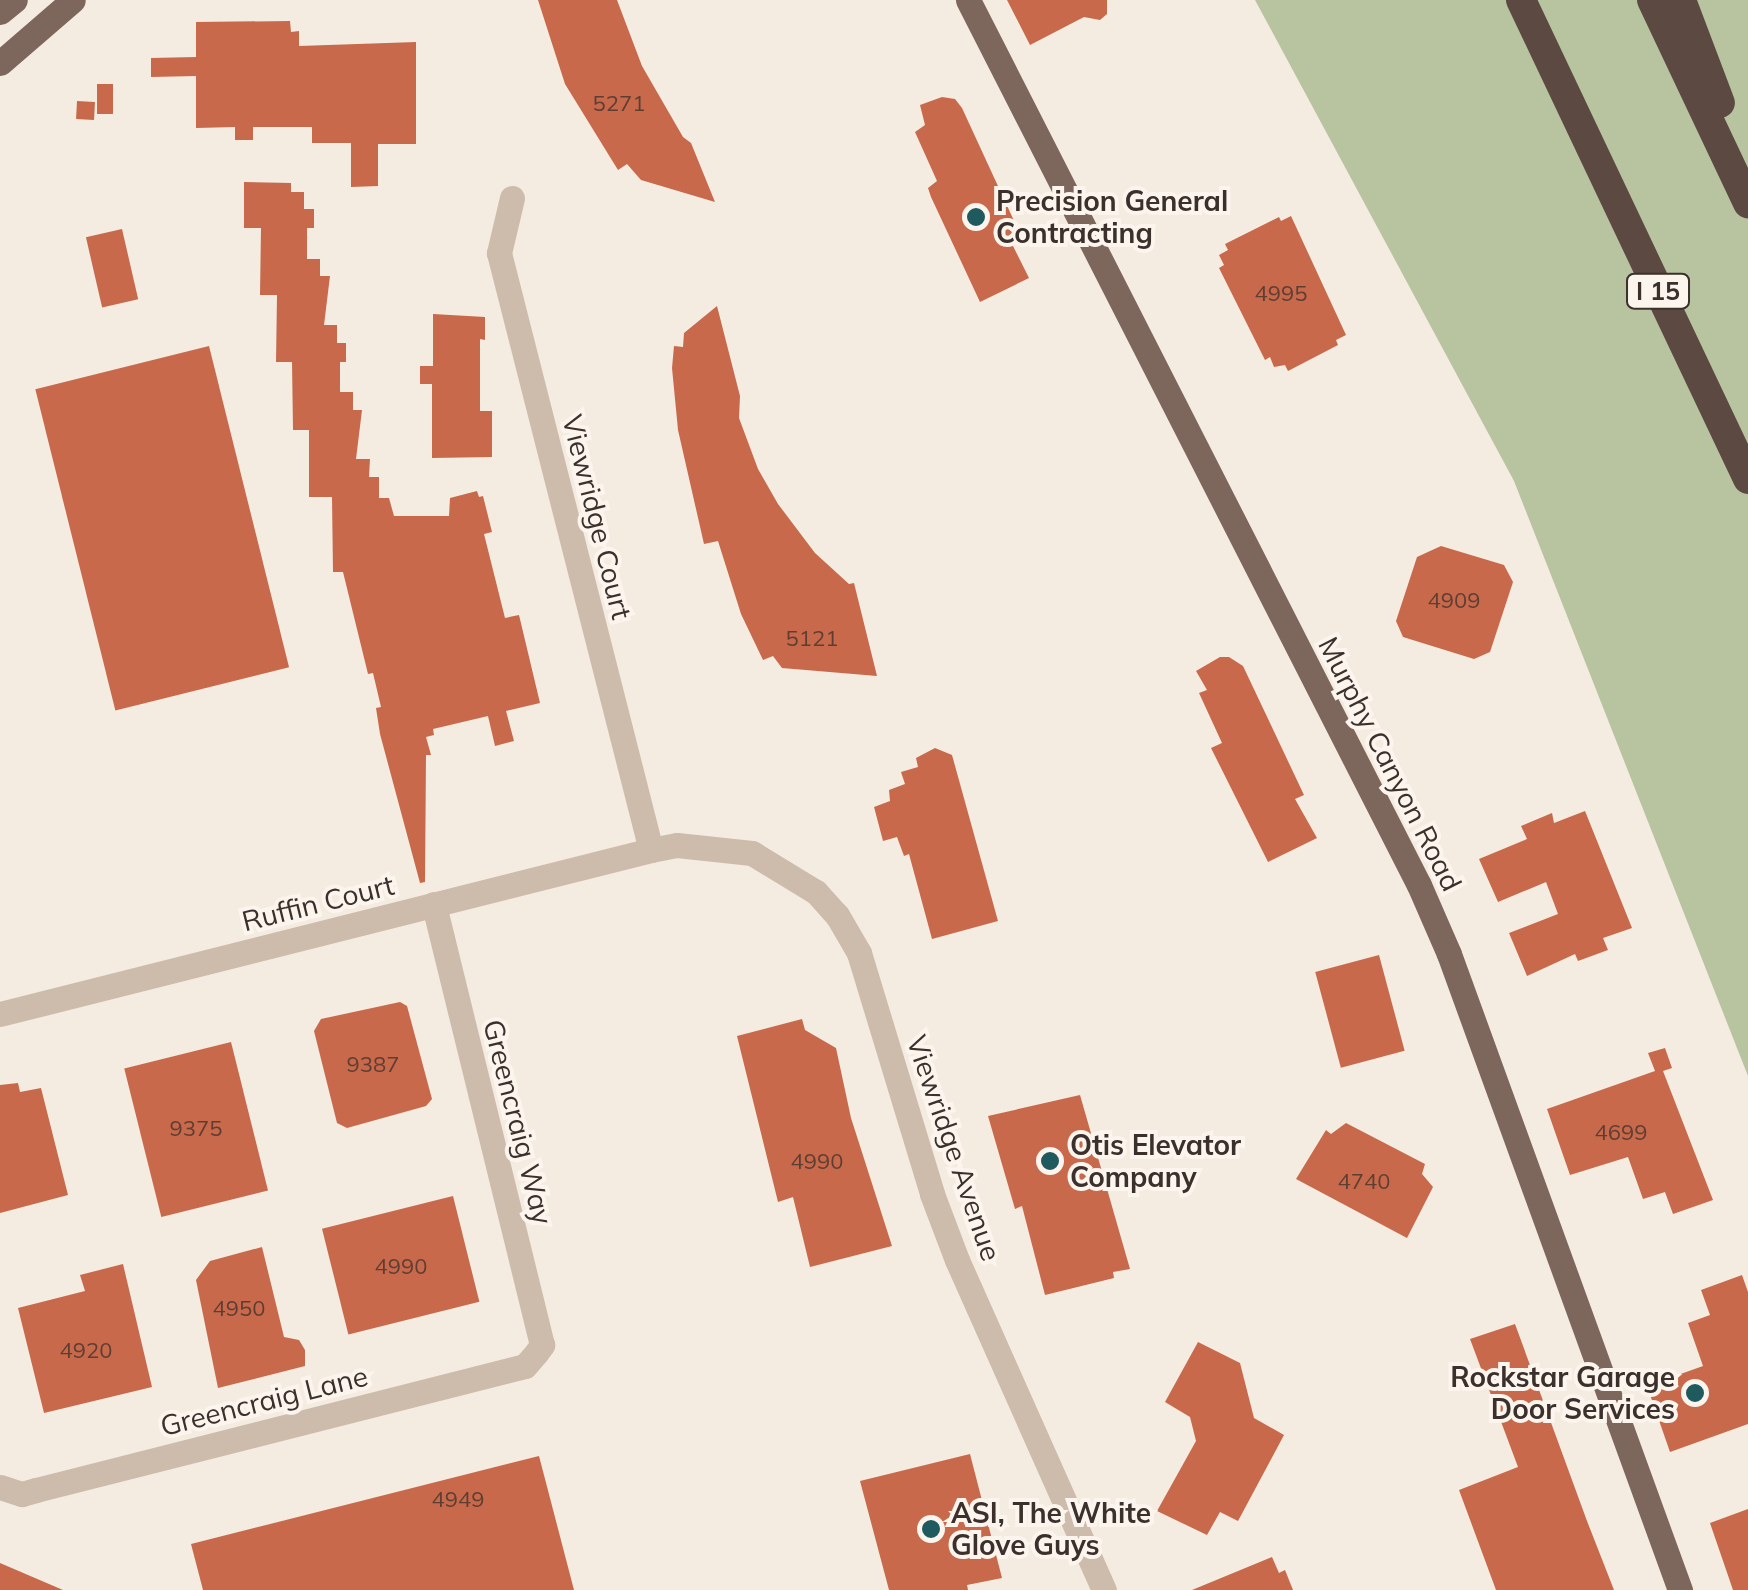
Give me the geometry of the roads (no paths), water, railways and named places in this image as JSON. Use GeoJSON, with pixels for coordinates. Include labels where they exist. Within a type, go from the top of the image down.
{"type":"FeatureCollection","features":[{"type":"Feature","properties":{"kind":"highway"},"geometry":{"type":"LineString","coordinates":[[1503,0],[1568,103]]}},
{"type":"Feature","properties":{"kind":"highway","name":"I 15"},"geometry":{"type":"LineString","coordinates":[[1521,0],[1748,479]]}},
{"type":"Feature","properties":{"kind":"highway"},"geometry":{"type":"LineString","coordinates":[[1652,0],[1748,203]]}},
{"type":"Feature","properties":{"kind":"highway"},"geometry":{"type":"LineString","coordinates":[[1681,0],[1748,176]]}},
{"type":"Feature","properties":{"kind":"main road"},"geometry":{"type":"LineString","coordinates":[[0,12],[15,0]]}},
{"type":"Feature","properties":{"kind":"main road"},"geometry":{"type":"LineString","coordinates":[[0,63],[74,0]]}},
{"type":"Feature","properties":{"kind":"main road","name":"Murphy Canyon Road"},"geometry":{"type":"LineString","coordinates":[[968,0],[1419,885],[1449,954],[1680,1590]]}},
{"type":"Feature","properties":{"kind":"street","name":"Viewridge Court"},"geometry":{"type":"LineString","coordinates":[[512,198],[498,253],[651,850]]}},
{"type":"Feature","properties":{"kind":"street","name":"Viewridge Avenue"},"geometry":{"type":"LineString","coordinates":[[651,850],[678,845],[752,853],[816,892],[837,914],[859,954],[932,1194],[957,1260],[1104,1590]]}},
{"type":"Feature","properties":{"kind":"street","name":"Ruffin Court"},"geometry":{"type":"LineString","coordinates":[[0,1014],[651,850]]}},
{"type":"Feature","properties":{"kind":"street","name":"Greencraig Way"},"geometry":{"type":"LineString","coordinates":[[434,904],[542,1345],[537,1352]]}},
{"type":"Feature","properties":{"kind":"street","name":"Greencraig Lane"},"geometry":{"type":"LineString","coordinates":[[0,1486],[22,1494],[525,1366],[537,1352]]}},
{"type":"Feature","properties":{"kind":"place","name":"Precision General Contracting"},"geometry":{"type":"Point","coordinates":[976,217]}},
{"type":"Feature","properties":{"kind":"place","name":"Otis Elevator Company"},"geometry":{"type":"Point","coordinates":[1050,1161]}},
{"type":"Feature","properties":{"kind":"place","name":"Rockstar Garage Door Services"},"geometry":{"type":"Point","coordinates":[1695,1393]}},
{"type":"Feature","properties":{"kind":"place","name":"ASI, The White Glove Guys"},"geometry":{"type":"Point","coordinates":[931,1529]}}]}
